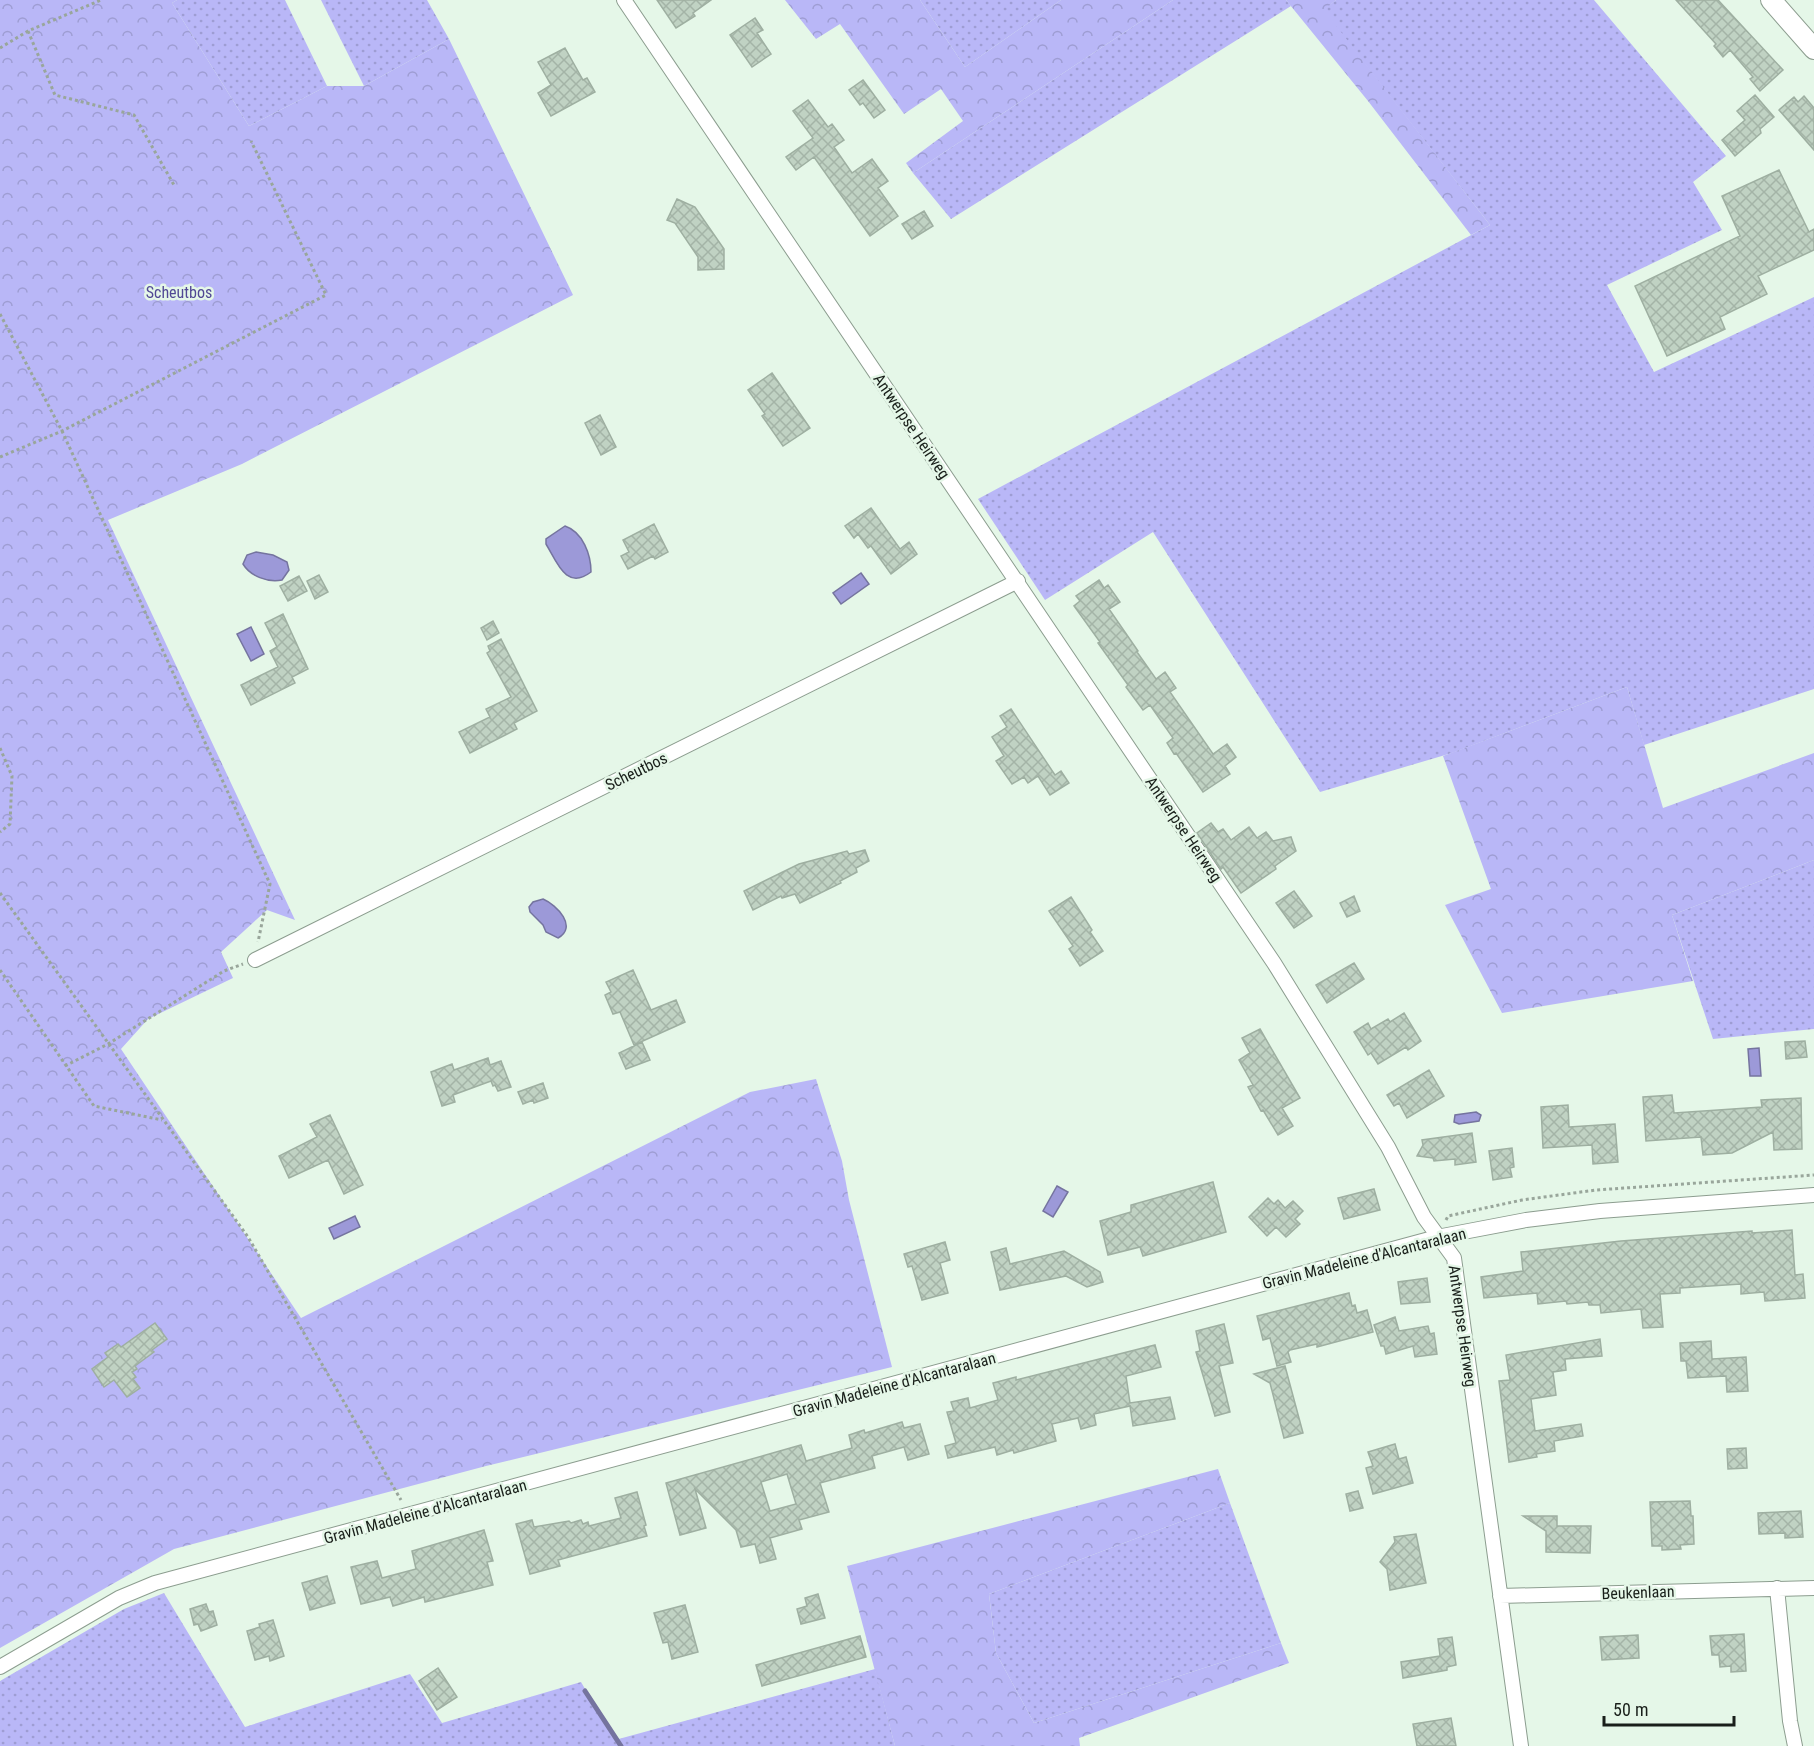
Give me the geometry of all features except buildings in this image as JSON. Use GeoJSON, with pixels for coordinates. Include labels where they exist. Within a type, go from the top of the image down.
{"type":"FeatureCollection","features":[{"type":"Feature","properties":{"kind":"street","name":"Antwerpse Heirweg"},"geometry":{"type":"LineString","coordinates":[[624,0],[1274,963],[1388,1147],[1424,1217],[1454,1258],[1521,1746]]}},
{"type":"Feature","properties":{"kind":"street"},"geometry":{"type":"LineString","coordinates":[[1771,0],[1814,49]]}},
{"type":"Feature","properties":{"kind":"street","name":"Scheutbos"},"geometry":{"type":"LineString","coordinates":[[255,960],[1017,581]]}},
{"type":"Feature","properties":{"kind":"street","name":"Gravin Madeleine d'Alcantaralaan"},"geometry":{"type":"LineString","coordinates":[[0,1667],[119,1598],[155,1583],[1437,1237],[1526,1220],[1600,1211],[1814,1195]]}},
{"type":"Feature","properties":{"kind":"street"},"geometry":{"type":"LineString","coordinates":[[1777,1588],[1790,1721],[1795,1746]]}},
{"type":"Feature","properties":{"kind":"street","name":"Beukenlaan"},"geometry":{"type":"LineString","coordinates":[[1500,1596],[1814,1588]]}},
{"type":"Feature","properties":{"kind":"path"},"geometry":{"type":"LineString","coordinates":[[0,48],[28,31],[101,0]]}},
{"type":"Feature","properties":{"kind":"path"},"geometry":{"type":"LineString","coordinates":[[28,31],[55,95],[134,115],[174,185]]}},
{"type":"Feature","properties":{"kind":"path"},"geometry":{"type":"LineString","coordinates":[[0,457],[62,431],[326,295],[251,141]]}},
{"type":"Feature","properties":{"kind":"path"},"geometry":{"type":"LineString","coordinates":[[0,314],[62,431],[270,885],[255,960],[224,971],[108,1044],[65,1066]]}},
{"type":"Feature","properties":{"kind":"path"},"geometry":{"type":"LineString","coordinates":[[0,748],[12,776],[10,824],[0,832]]}},
{"type":"Feature","properties":{"kind":"path"},"geometry":{"type":"LineString","coordinates":[[0,893],[248,1238],[410,1515]]}},
{"type":"Feature","properties":{"kind":"path"},"geometry":{"type":"LineString","coordinates":[[0,970],[94,1106],[164,1121]]}},
{"type":"Feature","properties":{"kind":"green space","name":"Scheutbos"},"geometry":{"type":"Polygon","coordinates":[[[0,0],[177,0],[172,3],[249,126],[327,86],[364,86],[449,39],[573,295],[242,464],[108,520],[295,920],[267,910],[221,952],[233,978],[148,1019],[121,1049],[301,1318],[750,1092],[816,1079],[842,1161],[849,1200],[892,1367],[486,1466],[174,1549],[0,1648],[0,0]]]}},
{"type":"Feature","properties":{"kind":"green space"},"geometry":{"type":"Polygon","coordinates":[[[177,0],[285,0],[327,86],[249,126],[172,3],[177,0]]]}},
{"type":"Feature","properties":{"kind":"green space"},"geometry":{"type":"Polygon","coordinates":[[[321,0],[427,0],[449,39],[364,86],[321,0]]]}},
{"type":"Feature","properties":{"kind":"green space"},"geometry":{"type":"Polygon","coordinates":[[[785,0],[920,0],[965,67],[1061,0],[1173,0],[913,173],[906,163],[963,121],[941,89],[904,114],[840,24],[816,39],[785,0]]]}},
{"type":"Feature","properties":{"kind":"green space"},"geometry":{"type":"Polygon","coordinates":[[[920,0],[1061,0],[965,67],[920,0]]]}},
{"type":"Feature","properties":{"kind":"green space"},"geometry":{"type":"Polygon","coordinates":[[[1173,0],[1286,0],[1291,6],[951,219],[913,173],[1173,0]]]}},
{"type":"Feature","properties":{"kind":"green space"},"geometry":{"type":"Polygon","coordinates":[[[1286,0],[1336,0],[1324,10],[1490,225],[1471,235],[1368,101],[1286,0]]]}},
{"type":"Feature","properties":{"kind":"green space"},"geometry":{"type":"Polygon","coordinates":[[[1336,0],[1594,0],[1726,156],[1693,182],[1722,230],[1607,285],[1654,372],[1814,297],[1814,689],[1644,745],[1627,687],[1452,753],[1320,792],[1153,532],[1045,600],[978,499],[1490,225],[1323,10],[1336,0]]]}},
{"type":"Feature","properties":{"kind":"green space"},"geometry":{"type":"Polygon","coordinates":[[[1627,687],[1663,808],[1814,753],[1814,860],[1672,915],[1693,981],[1502,1013],[1445,905],[1491,889],[1443,756],[1627,687]]]}},
{"type":"Feature","properties":{"kind":"green space"},"geometry":{"type":"Polygon","coordinates":[[[1814,860],[1814,1029],[1713,1039],[1672,915],[1814,860]]]}},
{"type":"Feature","properties":{"kind":"green space"},"geometry":{"type":"Polygon","coordinates":[[[1218,1469],[1230,1503],[989,1594],[996,1653],[1034,1723],[1281,1643],[1289,1663],[1079,1738],[1080,1746],[895,1746],[847,1566],[1218,1469]]]}},
{"type":"Feature","properties":{"kind":"green space"},"geometry":{"type":"Polygon","coordinates":[[[1230,1503],[1281,1643],[1034,1723],[996,1653],[989,1594],[1230,1503]]]}},
{"type":"Feature","properties":{"kind":"green space"},"geometry":{"type":"Polygon","coordinates":[[[164,1593],[245,1727],[410,1674],[442,1723],[581,1682],[615,1740],[875,1669],[895,1746],[0,1746],[0,1681],[124,1609],[164,1593]]]}},
{"type":"Feature","properties":{"kind":"shaded area"},"geometry":{"type":"Polygon","coordinates":[[[565,526],[577,533],[588,552],[591,572],[582,577],[575,578],[563,572],[546,544],[546,539],[565,526]]]}},
{"type":"Feature","properties":{"kind":"shaded area"},"geometry":{"type":"Polygon","coordinates":[[[256,552],[273,555],[287,562],[289,570],[282,580],[265,579],[246,568],[243,564],[247,555],[256,552]]]}},
{"type":"Feature","properties":{"kind":"shaded area"},"geometry":{"type":"Polygon","coordinates":[[[861,573],[869,584],[841,604],[833,593],[861,573]]]}},
{"type":"Feature","properties":{"kind":"shaded area"},"geometry":{"type":"Polygon","coordinates":[[[251,627],[264,654],[251,661],[237,634],[251,627]]]}},
{"type":"Feature","properties":{"kind":"shaded area"},"geometry":{"type":"Polygon","coordinates":[[[543,899],[559,911],[566,922],[564,933],[558,938],[546,932],[543,925],[530,912],[529,907],[533,902],[543,899]]]}},
{"type":"Feature","properties":{"kind":"shaded area"},"geometry":{"type":"Polygon","coordinates":[[[1759,1048],[1761,1076],[1750,1076],[1748,1049],[1759,1048]]]}},
{"type":"Feature","properties":{"kind":"shaded area"},"geometry":{"type":"Polygon","coordinates":[[[1476,1112],[1481,1115],[1479,1121],[1459,1124],[1454,1122],[1455,1115],[1476,1112]]]}},
{"type":"Feature","properties":{"kind":"shaded area"},"geometry":{"type":"Polygon","coordinates":[[[1057,1186],[1068,1192],[1053,1217],[1043,1211],[1057,1186]]]}},
{"type":"Feature","properties":{"kind":"shaded area"},"geometry":{"type":"Polygon","coordinates":[[[355,1216],[360,1227],[334,1239],[329,1228],[355,1216]]]}},
{"type":"Feature","properties":{"kind":"waterway"},"geometry":{"type":"LineString","coordinates":[[585,1691],[621,1746]]}}]}
